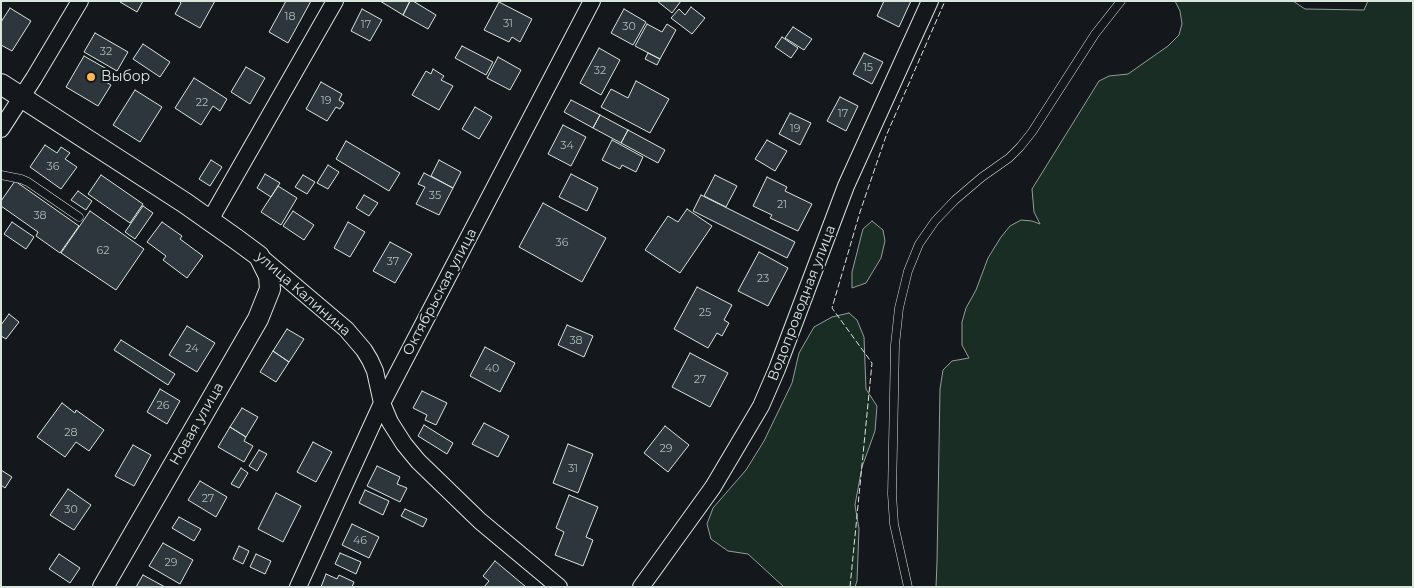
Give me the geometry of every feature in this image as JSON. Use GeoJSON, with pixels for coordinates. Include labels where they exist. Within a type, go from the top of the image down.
{"type":"FeatureCollection","features":[{"type":"Feature","properties":{"kind":"street"},"geometry":{"type":"LineString","coordinates":[[1,128],[80,1]]}},
{"type":"Feature","properties":{"kind":"street"},"geometry":{"type":"LineString","coordinates":[[210,220],[335,1]]}},
{"type":"Feature","properties":{"kind":"street","name":"Октябрьская улица"},"geometry":{"type":"LineString","coordinates":[[298,587],[382,403],[592,1]]}},
{"type":"Feature","properties":{"kind":"street","name":"Водопроводная улица"},"geometry":{"type":"LineString","coordinates":[[641,587],[713,487],[761,406],[777,369],[846,186],[930,1]]}},
{"type":"Feature","properties":{"kind":"street","name":"улица Калинина"},"geometry":{"type":"LineString","coordinates":[[1,84],[210,220],[259,256],[346,329],[370,360],[375,371],[382,403],[395,432],[418,461],[480,521],[559,587]]}},
{"type":"Feature","properties":{"kind":"street","name":"Новая улица"},"geometry":{"type":"LineString","coordinates":[[103,587],[262,311],[270,289],[270,276],[259,256]]}},
{"type":"Feature","properties":{"kind":"lane"},"geometry":{"type":"LineString","coordinates":[[908,587],[894,524],[892,494],[896,345],[899,308],[908,271],[919,244],[934,221],[955,200],[1009,158],[1032,132],[1095,34],[1121,1]]}},
{"type":"Feature","properties":{"kind":"lane"},"geometry":{"type":"LineString","coordinates":[[1,175],[28,182],[79,216]]}},
{"type":"Feature","properties":{"kind":"green space"},"geometry":{"type":"Polygon","coordinates":[[[1175,1],[1293,1],[1305,9],[1364,10],[1368,1],[1413,1],[1413,587],[936,587],[940,389],[943,370],[952,361],[969,358],[962,345],[962,322],[966,308],[976,290],[988,258],[1010,226],[1021,220],[1040,224],[1034,212],[1032,189],[1099,81],[1109,76],[1128,74],[1168,46],[1179,35],[1182,24],[1180,11],[1175,1]]]}},
{"type":"Feature","properties":{"kind":"green space"},"geometry":{"type":"Polygon","coordinates":[[[872,221],[883,230],[885,241],[881,258],[866,283],[852,288],[852,272],[863,229],[872,221]]]}},
{"type":"Feature","properties":{"kind":"green space"},"geometry":{"type":"Polygon","coordinates":[[[849,313],[857,320],[864,337],[866,389],[877,406],[875,431],[862,467],[855,505],[859,529],[857,581],[855,587],[784,587],[748,554],[728,551],[711,539],[707,524],[713,508],[746,470],[764,441],[792,383],[799,353],[814,327],[832,317],[849,313]]]}},
{"type":"Feature","properties":{"kind":"building"},"geometry":{"type":"Polygon","coordinates":[[[121,1],[143,1],[137,12],[121,1]]]}},
{"type":"Feature","properties":{"kind":"building"},"geometry":{"type":"Polygon","coordinates":[[[179,1],[215,1],[200,28],[175,14],[181,3],[179,1]]]}},
{"type":"Feature","properties":{"kind":"building"},"geometry":{"type":"Polygon","coordinates":[[[286,1],[311,1],[288,43],[269,32],[286,1]]]}},
{"type":"Feature","properties":{"kind":"building"},"geometry":{"type":"Polygon","coordinates":[[[380,1],[410,1],[403,15],[380,1]]]}},
{"type":"Feature","properties":{"kind":"building"},"geometry":{"type":"Polygon","coordinates":[[[410,1],[436,15],[428,29],[403,15],[410,1]]]}},
{"type":"Feature","properties":{"kind":"building"},"geometry":{"type":"Polygon","coordinates":[[[657,1],[681,1],[672,13],[657,1]]]}},
{"type":"Feature","properties":{"kind":"building"},"geometry":{"type":"Polygon","coordinates":[[[884,1],[911,1],[899,27],[877,16],[884,1]]]}},
{"type":"Feature","properties":{"kind":"building"},"geometry":{"type":"Polygon","coordinates":[[[499,2],[532,19],[520,42],[512,37],[509,42],[484,30],[499,2]]]}},
{"type":"Feature","properties":{"kind":"building"},"geometry":{"type":"Polygon","coordinates":[[[691,7],[705,18],[692,34],[671,18],[679,9],[685,15],[691,7]]]}},
{"type":"Feature","properties":{"kind":"building"},"geometry":{"type":"Polygon","coordinates":[[[10,8],[31,21],[12,51],[1,45],[1,22],[10,8]]]}},
{"type":"Feature","properties":{"kind":"building"},"geometry":{"type":"Polygon","coordinates":[[[362,9],[382,20],[370,41],[351,31],[362,9]]]}},
{"type":"Feature","properties":{"kind":"building"},"geometry":{"type":"Polygon","coordinates":[[[624,9],[646,22],[633,45],[611,33],[624,9]]]}},
{"type":"Feature","properties":{"kind":"building"},"geometry":{"type":"Polygon","coordinates":[[[647,24],[662,32],[667,24],[676,30],[660,59],[635,46],[647,24]]]}},
{"type":"Feature","properties":{"kind":"building"},"geometry":{"type":"Polygon","coordinates":[[[793,27],[812,39],[804,50],[785,38],[793,27]]]}},
{"type":"Feature","properties":{"kind":"building"},"geometry":{"type":"Polygon","coordinates":[[[95,33],[128,52],[117,71],[84,52],[95,33]]]}},
{"type":"Feature","properties":{"kind":"building"},"geometry":{"type":"Polygon","coordinates":[[[782,37],[798,48],[791,58],[775,47],[782,37]]]}},
{"type":"Feature","properties":{"kind":"building"},"geometry":{"type":"Polygon","coordinates":[[[143,44],[170,62],[160,77],[133,59],[143,44]]]}},
{"type":"Feature","properties":{"kind":"building"},"geometry":{"type":"Polygon","coordinates":[[[462,46],[493,62],[486,75],[455,58],[462,46]]]}},
{"type":"Feature","properties":{"kind":"building"},"geometry":{"type":"Polygon","coordinates":[[[599,48],[620,60],[601,95],[580,83],[599,48]]]}},
{"type":"Feature","properties":{"kind":"building"},"geometry":{"type":"Polygon","coordinates":[[[648,53],[660,59],[657,65],[645,59],[648,53]]]}},
{"type":"Feature","properties":{"kind":"building"},"geometry":{"type":"Polygon","coordinates":[[[864,53],[883,62],[872,84],[853,74],[864,53]]]}},
{"type":"Feature","properties":{"kind":"building","name":"Выбор"},"geometry":{"type":"Polygon","coordinates":[[[84,56],[112,72],[106,82],[111,85],[98,106],[66,87],[84,56]]]}},
{"type":"Feature","properties":{"kind":"building"},"geometry":{"type":"Polygon","coordinates":[[[498,57],[521,70],[510,90],[487,78],[498,57]]]}},
{"type":"Feature","properties":{"kind":"building"},"geometry":{"type":"Polygon","coordinates":[[[246,67],[265,78],[250,104],[231,92],[246,67]]]}},
{"type":"Feature","properties":{"kind":"building"},"geometry":{"type":"Polygon","coordinates":[[[433,69],[444,76],[441,80],[453,86],[439,110],[412,95],[426,71],[431,74],[433,69]]]}},
{"type":"Feature","properties":{"kind":"building"},"geometry":{"type":"Polygon","coordinates":[[[194,78],[227,99],[220,111],[213,106],[201,125],[175,108],[194,78]]]}},
{"type":"Feature","properties":{"kind":"building"},"geometry":{"type":"Polygon","coordinates":[[[636,81],[669,99],[650,133],[601,107],[611,89],[628,98],[636,81]]]}},
{"type":"Feature","properties":{"kind":"building"},"geometry":{"type":"Polygon","coordinates":[[[321,82],[342,94],[339,100],[344,103],[340,109],[336,107],[327,121],[306,109],[321,82]]]}},
{"type":"Feature","properties":{"kind":"building"},"geometry":{"type":"Polygon","coordinates":[[[135,90],[162,107],[140,142],[113,125],[135,90]]]}},
{"type":"Feature","properties":{"kind":"building"},"geometry":{"type":"Polygon","coordinates":[[[840,97],[858,106],[846,131],[827,121],[840,97]]]}},
{"type":"Feature","properties":{"kind":"building"},"geometry":{"type":"Polygon","coordinates":[[[571,100],[600,115],[593,128],[564,112],[571,100]]]}},
{"type":"Feature","properties":{"kind":"building"},"geometry":{"type":"Polygon","coordinates":[[[475,107],[492,117],[479,139],[462,129],[475,107]]]}},
{"type":"Feature","properties":{"kind":"building"},"geometry":{"type":"Polygon","coordinates":[[[790,113],[811,123],[800,145],[779,134],[790,113]]]}},
{"type":"Feature","properties":{"kind":"building"},"geometry":{"type":"Polygon","coordinates":[[[600,115],[628,130],[621,143],[593,128],[600,115]]]}},
{"type":"Feature","properties":{"kind":"building"},"geometry":{"type":"Polygon","coordinates":[[[563,125],[586,137],[571,166],[548,154],[563,125]]]}},
{"type":"Feature","properties":{"kind":"building"},"geometry":{"type":"Polygon","coordinates":[[[628,130],[665,150],[658,163],[621,143],[628,130]]]}},
{"type":"Feature","properties":{"kind":"building"},"geometry":{"type":"Polygon","coordinates":[[[612,140],[643,157],[636,172],[622,165],[620,169],[602,160],[612,140]]]}},
{"type":"Feature","properties":{"kind":"building"},"geometry":{"type":"Polygon","coordinates":[[[767,140],[787,151],[775,171],[755,159],[767,140]]]}},
{"type":"Feature","properties":{"kind":"building"},"geometry":{"type":"Polygon","coordinates":[[[346,141],[400,173],[389,191],[336,159],[346,141]]]}},
{"type":"Feature","properties":{"kind":"building"},"geometry":{"type":"Polygon","coordinates":[[[45,145],[57,153],[61,147],[70,153],[65,159],[77,167],[61,189],[30,167],[45,145]]]}},
{"type":"Feature","properties":{"kind":"building"},"geometry":{"type":"Polygon","coordinates":[[[211,160],[222,167],[210,186],[199,179],[211,160]]]}},
{"type":"Feature","properties":{"kind":"building"},"geometry":{"type":"Polygon","coordinates":[[[439,160],[461,172],[453,188],[431,176],[439,160]]]}},
{"type":"Feature","properties":{"kind":"building"},"geometry":{"type":"Polygon","coordinates":[[[328,165],[339,172],[328,189],[317,183],[328,165]]]}},
{"type":"Feature","properties":{"kind":"building"},"geometry":{"type":"Polygon","coordinates":[[[424,173],[453,188],[439,215],[416,204],[425,187],[418,184],[424,173]]]}},
{"type":"Feature","properties":{"kind":"building"},"geometry":{"type":"Polygon","coordinates":[[[265,174],[280,183],[271,197],[257,188],[265,174]]]}},
{"type":"Feature","properties":{"kind":"building"},"geometry":{"type":"Polygon","coordinates":[[[571,174],[598,188],[587,211],[559,197],[571,174]]]}},
{"type":"Feature","properties":{"kind":"building"},"geometry":{"type":"Polygon","coordinates":[[[101,175],[143,204],[130,223],[88,194],[101,175]]]}},
{"type":"Feature","properties":{"kind":"building"},"geometry":{"type":"Polygon","coordinates":[[[303,175],[315,182],[307,194],[295,187],[303,175]]]}},
{"type":"Feature","properties":{"kind":"building"},"geometry":{"type":"Polygon","coordinates":[[[715,175],[737,186],[726,207],[704,196],[715,175]]]}},
{"type":"Feature","properties":{"kind":"building"},"geometry":{"type":"Polygon","coordinates":[[[767,177],[787,187],[785,191],[812,204],[798,231],[770,218],[772,215],[753,206],[767,177]]]}},
{"type":"Feature","properties":{"kind":"building"},"geometry":{"type":"Polygon","coordinates":[[[15,181],[79,226],[60,253],[36,236],[38,232],[1,206],[1,201],[15,181]]]}},
{"type":"Feature","properties":{"kind":"building"},"geometry":{"type":"Polygon","coordinates":[[[278,186],[297,198],[281,225],[261,212],[278,186]]]}},
{"type":"Feature","properties":{"kind":"building"},"geometry":{"type":"Polygon","coordinates":[[[78,191],[92,201],[86,210],[71,200],[78,191]]]}},
{"type":"Feature","properties":{"kind":"building"},"geometry":{"type":"Polygon","coordinates":[[[364,195],[378,203],[369,216],[356,208],[364,195]]]}},
{"type":"Feature","properties":{"kind":"building"},"geometry":{"type":"Polygon","coordinates":[[[701,195],[795,242],[787,258],[693,211],[701,195]]]}},
{"type":"Feature","properties":{"kind":"building"},"geometry":{"type":"Polygon","coordinates":[[[543,203],[606,238],[582,282],[519,247],[543,203]]]}},
{"type":"Feature","properties":{"kind":"building"},"geometry":{"type":"Polygon","coordinates":[[[143,206],[153,213],[135,239],[125,232],[143,206]]]}},
{"type":"Feature","properties":{"kind":"building"},"geometry":{"type":"Polygon","coordinates":[[[687,209],[712,226],[680,273],[645,250],[668,216],[678,222],[687,209]]]}},
{"type":"Feature","properties":{"kind":"building"},"geometry":{"type":"Polygon","coordinates":[[[90,211],[144,249],[116,290],[61,253],[90,211]]]}},
{"type":"Feature","properties":{"kind":"building"},"geometry":{"type":"Polygon","coordinates":[[[293,211],[314,225],[304,240],[283,226],[293,211]]]}},
{"type":"Feature","properties":{"kind":"building"},"geometry":{"type":"Polygon","coordinates":[[[12,222],[34,237],[26,249],[4,234],[12,222]]]}},
{"type":"Feature","properties":{"kind":"building"},"geometry":{"type":"Polygon","coordinates":[[[162,222],[182,236],[180,239],[203,256],[187,278],[163,260],[166,256],[147,242],[162,222]]]}},
{"type":"Feature","properties":{"kind":"building"},"geometry":{"type":"Polygon","coordinates":[[[348,222],[365,232],[350,257],[334,248],[348,222]]]}},
{"type":"Feature","properties":{"kind":"building"},"geometry":{"type":"Polygon","coordinates":[[[390,242],[412,254],[395,283],[373,271],[390,242]]]}},
{"type":"Feature","properties":{"kind":"building"},"geometry":{"type":"Polygon","coordinates":[[[759,252],[788,268],[768,306],[738,291],[759,252]]]}},
{"type":"Feature","properties":{"kind":"building"},"geometry":{"type":"Polygon","coordinates":[[[697,287],[732,305],[724,320],[729,323],[722,336],[717,333],[708,348],[674,329],[697,287]]]}},
{"type":"Feature","properties":{"kind":"building"},"geometry":{"type":"Polygon","coordinates":[[[9,314],[19,322],[6,339],[1,336],[1,325],[9,314]]]}},
{"type":"Feature","properties":{"kind":"building"},"geometry":{"type":"Polygon","coordinates":[[[567,325],[593,336],[584,357],[558,345],[567,325]]]}},
{"type":"Feature","properties":{"kind":"building"},"geometry":{"type":"Polygon","coordinates":[[[187,326],[215,343],[197,372],[169,355],[187,326]]]}},
{"type":"Feature","properties":{"kind":"building"},"geometry":{"type":"Polygon","coordinates":[[[287,329],[304,339],[289,362],[273,351],[287,329]]]}},
{"type":"Feature","properties":{"kind":"building"},"geometry":{"type":"Polygon","coordinates":[[[121,340],[175,374],[168,385],[114,350],[121,340]]]}},
{"type":"Feature","properties":{"kind":"building"},"geometry":{"type":"Polygon","coordinates":[[[485,347],[515,363],[500,392],[470,376],[485,347]]]}},
{"type":"Feature","properties":{"kind":"building"},"geometry":{"type":"Polygon","coordinates":[[[273,351],[289,362],[276,382],[260,372],[273,351]]]}},
{"type":"Feature","properties":{"kind":"building"},"geometry":{"type":"Polygon","coordinates":[[[690,353],[728,373],[710,407],[672,387],[690,353]]]}},
{"type":"Feature","properties":{"kind":"building"},"geometry":{"type":"Polygon","coordinates":[[[160,389],[180,401],[167,424],[147,412],[160,389]]]}},
{"type":"Feature","properties":{"kind":"building"},"geometry":{"type":"Polygon","coordinates":[[[422,391],[447,403],[436,425],[425,420],[427,415],[413,408],[422,391]]]}},
{"type":"Feature","properties":{"kind":"building"},"geometry":{"type":"Polygon","coordinates":[[[62,403],[75,413],[76,410],[104,430],[89,451],[76,442],[65,457],[37,437],[62,403]]]}},
{"type":"Feature","properties":{"kind":"building"},"geometry":{"type":"Polygon","coordinates":[[[242,408],[258,417],[246,437],[230,427],[242,408]]]}},
{"type":"Feature","properties":{"kind":"building"},"geometry":{"type":"Polygon","coordinates":[[[484,423],[509,436],[498,457],[472,444],[484,423]]]}},
{"type":"Feature","properties":{"kind":"building"},"geometry":{"type":"Polygon","coordinates":[[[424,425],[453,443],[447,454],[418,436],[424,425]]]}},
{"type":"Feature","properties":{"kind":"building"},"geometry":{"type":"Polygon","coordinates":[[[665,426],[689,445],[668,472],[644,453],[665,426]]]}},
{"type":"Feature","properties":{"kind":"building"},"geometry":{"type":"Polygon","coordinates":[[[230,427],[246,437],[244,441],[253,446],[244,462],[218,447],[230,427]]]}},
{"type":"Feature","properties":{"kind":"building"},"geometry":{"type":"Polygon","coordinates":[[[313,442],[332,452],[316,482],[297,472],[313,442]]]}},
{"type":"Feature","properties":{"kind":"building"},"geometry":{"type":"Polygon","coordinates":[[[568,444],[593,454],[578,493],[553,483],[568,444]]]}},
{"type":"Feature","properties":{"kind":"building"},"geometry":{"type":"Polygon","coordinates":[[[133,445],[151,455],[134,486],[115,476],[133,445]]]}},
{"type":"Feature","properties":{"kind":"building"},"geometry":{"type":"Polygon","coordinates":[[[259,450],[267,454],[257,471],[249,466],[259,450]]]}},
{"type":"Feature","properties":{"kind":"building"},"geometry":{"type":"Polygon","coordinates":[[[377,466],[400,477],[397,484],[407,488],[400,502],[367,486],[377,466]]]}},
{"type":"Feature","properties":{"kind":"building"},"geometry":{"type":"Polygon","coordinates":[[[241,468],[248,473],[239,488],[231,484],[241,468]]]}},
{"type":"Feature","properties":{"kind":"building"},"geometry":{"type":"Polygon","coordinates":[[[1,470],[12,477],[5,488],[1,485],[1,470]]]}},
{"type":"Feature","properties":{"kind":"building"},"geometry":{"type":"Polygon","coordinates":[[[200,481],[227,497],[216,517],[188,500],[200,481]]]}},
{"type":"Feature","properties":{"kind":"building"},"geometry":{"type":"Polygon","coordinates":[[[68,489],[91,505],[74,530],[50,515],[68,489]]]}},
{"type":"Feature","properties":{"kind":"building"},"geometry":{"type":"Polygon","coordinates":[[[365,490],[389,501],[383,515],[359,503],[365,490]]]}},
{"type":"Feature","properties":{"kind":"building"},"geometry":{"type":"Polygon","coordinates":[[[276,493],[301,506],[283,542],[258,529],[276,493]]]}},
{"type":"Feature","properties":{"kind":"building"},"geometry":{"type":"Polygon","coordinates":[[[569,495],[598,507],[586,537],[593,540],[583,566],[555,555],[564,532],[556,528],[569,495]]]}},
{"type":"Feature","properties":{"kind":"building"},"geometry":{"type":"Polygon","coordinates":[[[405,509],[427,519],[423,527],[401,516],[405,509]]]}},
{"type":"Feature","properties":{"kind":"building"},"geometry":{"type":"Polygon","coordinates":[[[179,517],[201,529],[194,541],[172,528],[179,517]]]}},
{"type":"Feature","properties":{"kind":"building"},"geometry":{"type":"Polygon","coordinates":[[[352,524],[379,537],[369,558],[342,545],[352,524]]]}},
{"type":"Feature","properties":{"kind":"building"},"geometry":{"type":"Polygon","coordinates":[[[163,543],[193,560],[180,584],[149,566],[163,543]]]}},
{"type":"Feature","properties":{"kind":"building"},"geometry":{"type":"Polygon","coordinates":[[[239,546],[249,551],[243,564],[233,559],[239,546]]]}},
{"type":"Feature","properties":{"kind":"building"},"geometry":{"type":"Polygon","coordinates":[[[340,553],[361,562],[356,574],[335,564],[340,553]]]}},
{"type":"Feature","properties":{"kind":"building"},"geometry":{"type":"Polygon","coordinates":[[[59,554],[80,568],[70,583],[49,569],[59,554]]]}},
{"type":"Feature","properties":{"kind":"building"},"geometry":{"type":"Polygon","coordinates":[[[256,554],[271,561],[265,574],[250,567],[256,554]]]}},
{"type":"Feature","properties":{"kind":"building"},"geometry":{"type":"Polygon","coordinates":[[[495,561],[526,587],[484,587],[489,581],[483,576],[495,561]]]}},
{"type":"Feature","properties":{"kind":"building"},"geometry":{"type":"Polygon","coordinates":[[[326,574],[337,579],[339,575],[354,582],[352,587],[321,587],[326,574]]]}},
{"type":"Feature","properties":{"kind":"building"},"geometry":{"type":"Polygon","coordinates":[[[143,575],[165,587],[136,587],[143,575]]]}},
{"type":"Feature","properties":{"kind":"fence"},"geometry":{"type":"LineString","coordinates":[[850,587],[872,363],[832,308],[860,212],[886,136],[945,1]]}},
{"type":"Feature","properties":{"kind":"place","name":"Выбор"},"geometry":{"type":"Point","coordinates":[91,77]}}]}
